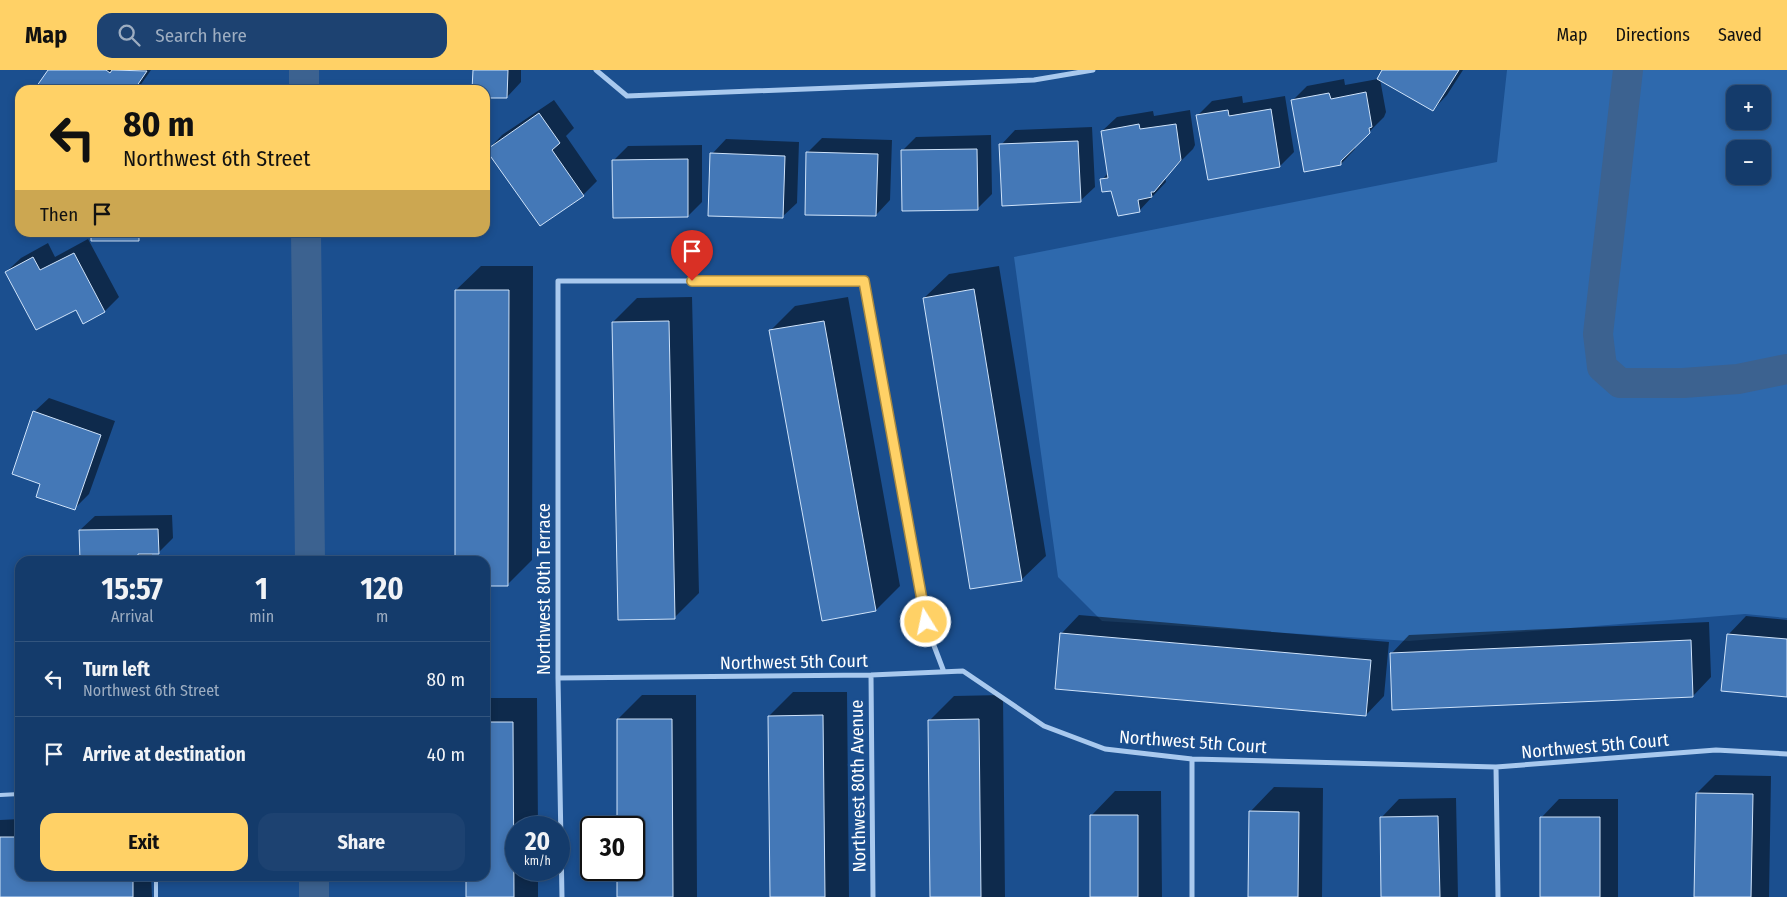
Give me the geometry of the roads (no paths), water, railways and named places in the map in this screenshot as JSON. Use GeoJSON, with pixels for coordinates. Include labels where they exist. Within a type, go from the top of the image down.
{"type":"FeatureCollection","features":[{"type":"Feature","properties":{"kind":"street"},"geometry":{"type":"LineString","coordinates":[[596,70],[627,96],[1034,80],[1093,70]]}},
{"type":"Feature","properties":{"kind":"street","name":"Northwest 80th Terrace"},"geometry":{"type":"LineString","coordinates":[[562,897],[558,678],[558,281],[864,281],[926,622],[944,672]]}},
{"type":"Feature","properties":{"kind":"street","name":"Northwest 5th Court"},"geometry":{"type":"LineString","coordinates":[[558,678],[871,675],[963,671],[1044,726],[1106,749],[1192,759],[1496,768],[1716,750],[1787,754]]}},
{"type":"Feature","properties":{"kind":"street","name":"Northwest 80th Avenue"},"geometry":{"type":"LineString","coordinates":[[871,675],[874,897]]}},
{"type":"Feature","properties":{"kind":"street"},"geometry":{"type":"LineString","coordinates":[[1192,759],[1192,897]]}},
{"type":"Feature","properties":{"kind":"street"},"geometry":{"type":"LineString","coordinates":[[1496,768],[1498,897]]}},
{"type":"Feature","properties":{"kind":"lane"},"geometry":{"type":"LineString","coordinates":[[0,795],[15,794]]}},
{"type":"Feature","properties":{"kind":"lane"},"geometry":{"type":"LineString","coordinates":[[156,881],[156,897]]}},
{"type":"Feature","properties":{"kind":"waterway"},"geometry":{"type":"LineString","coordinates":[[304,70],[304,85]]}},
{"type":"Feature","properties":{"kind":"waterway"},"geometry":{"type":"LineString","coordinates":[[1628,70],[1598,334],[1602,367],[1620,383],[1683,383],[1738,379],[1787,369]]}},
{"type":"Feature","properties":{"kind":"waterway"},"geometry":{"type":"LineString","coordinates":[[306,237],[310,556]]}},
{"type":"Feature","properties":{"kind":"waterway"},"geometry":{"type":"LineString","coordinates":[[314,881],[314,897]]}}]}
